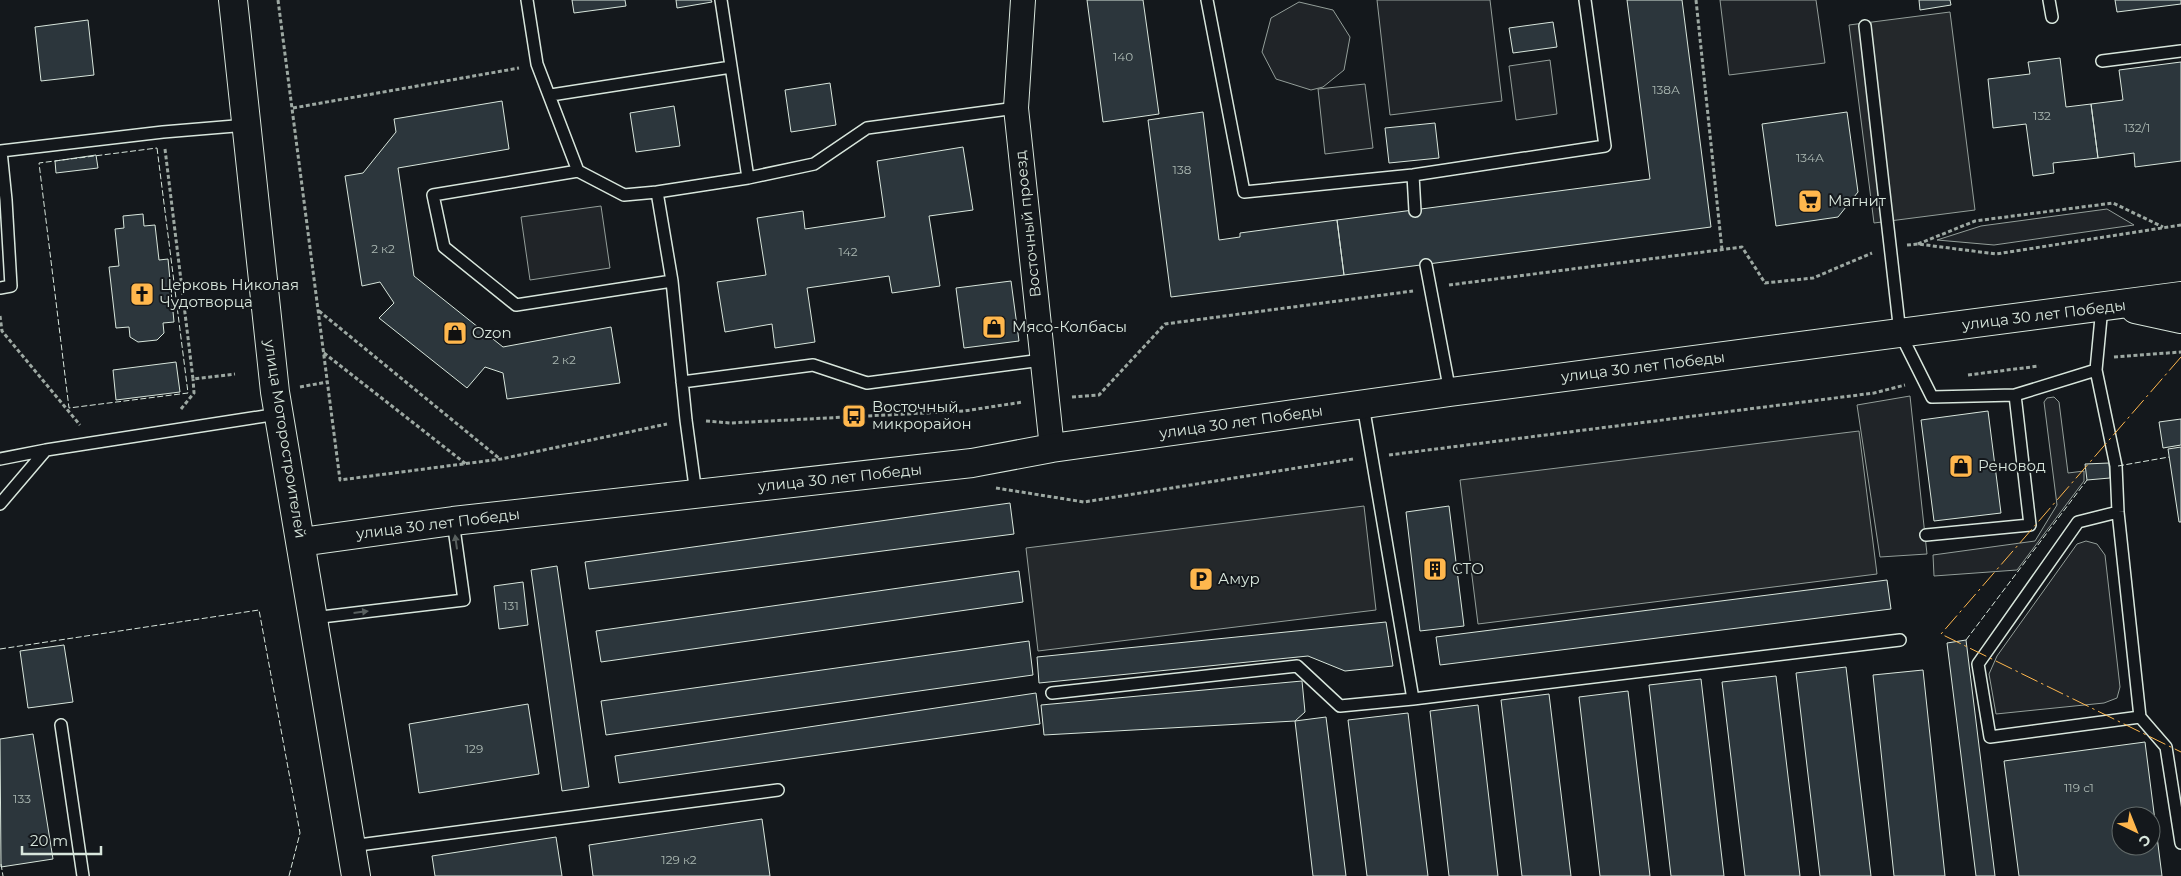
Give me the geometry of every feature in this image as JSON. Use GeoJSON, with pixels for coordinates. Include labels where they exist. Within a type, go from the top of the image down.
{"type":"FeatureCollection","features":[{"type":"Feature","properties":{"kind":"street","name":"улица Моторостроителей"},"geometry":{"type":"LineString","coordinates":[[233,0],[278,414],[356,876]]}},
{"type":"Feature","properties":{"kind":"street","name":"Восточный проезд"},"geometry":{"type":"LineString","coordinates":[[1023,0],[1016,108],[1052,448]]}},
{"type":"Feature","properties":{"kind":"street","name":"улица 30 лет Победы"},"geometry":{"type":"LineString","coordinates":[[301,542],[453,521],[963,464],[1052,448],[1450,392],[2181,296]]}},
{"type":"Feature","properties":{"kind":"street"},"geometry":{"type":"LineString","coordinates":[[2110,306],[2181,320]]}},
{"type":"Feature","properties":{"kind":"lane"},"geometry":{"type":"LineString","coordinates":[[527,0],[537,64],[551,96],[578,171]]}},
{"type":"Feature","properties":{"kind":"lane"},"geometry":{"type":"LineString","coordinates":[[721,0],[748,178]]}},
{"type":"Feature","properties":{"kind":"lane"},"geometry":{"type":"LineString","coordinates":[[1207,0],[1244,192],[1414,175],[1605,146],[1585,0]]}},
{"type":"Feature","properties":{"kind":"lane"},"geometry":{"type":"LineString","coordinates":[[2049,0],[2052,17]]}},
{"type":"Feature","properties":{"kind":"lane"},"geometry":{"type":"LineString","coordinates":[[1865,26],[1900,333],[1932,397],[2016,395],[2097,364]]}},
{"type":"Feature","properties":{"kind":"lane"},"geometry":{"type":"LineString","coordinates":[[2102,61],[2181,51]]}},
{"type":"Feature","properties":{"kind":"lane"},"geometry":{"type":"LineString","coordinates":[[551,96],[731,67]]}},
{"type":"Feature","properties":{"kind":"lane"},"geometry":{"type":"LineString","coordinates":[[672,281],[516,305],[444,247],[433,195],[578,171],[624,195],[657,192],[748,178],[814,164],[867,128],[1016,108]]}},
{"type":"Feature","properties":{"kind":"lane"},"geometry":{"type":"LineString","coordinates":[[0,288],[11,286],[6,200],[0,151],[163,132],[247,125]]}},
{"type":"Feature","properties":{"kind":"lane"},"geometry":{"type":"LineString","coordinates":[[1414,175],[1415,211]]}},
{"type":"Feature","properties":{"kind":"lane"},"geometry":{"type":"LineString","coordinates":[[657,192],[672,281],[686,420],[696,494]]}},
{"type":"Feature","properties":{"kind":"lane"},"geometry":{"type":"LineString","coordinates":[[1426,265],[1450,392]]}},
{"type":"Feature","properties":{"kind":"lane"},"geometry":{"type":"LineString","coordinates":[[2110,306],[2097,364],[2116,466],[2118,512],[2140,717],[2166,747],[2181,843]]}},
{"type":"Feature","properties":{"kind":"lane"},"geometry":{"type":"LineString","coordinates":[[682,382],[813,365],[867,383],[1042,360]]}},
{"type":"Feature","properties":{"kind":"lane"},"geometry":{"type":"LineString","coordinates":[[1926,534],[2030,525],[2016,395]]}},
{"type":"Feature","properties":{"kind":"lane"},"geometry":{"type":"LineString","coordinates":[[1363,405],[1413,699]]}},
{"type":"Feature","properties":{"kind":"lane"},"geometry":{"type":"LineString","coordinates":[[0,459],[228,420],[278,414]]}},
{"type":"Feature","properties":{"kind":"lane"},"geometry":{"type":"LineString","coordinates":[[0,504],[46,450]]}},
{"type":"Feature","properties":{"kind":"lane"},"geometry":{"type":"LineString","coordinates":[[2118,512],[2078,522],[1978,664],[1990,737],[2140,717]]}},
{"type":"Feature","properties":{"kind":"lane"},"geometry":{"type":"LineString","coordinates":[[313,618],[464,600],[453,521]]}},
{"type":"Feature","properties":{"kind":"lane"},"geometry":{"type":"LineString","coordinates":[[1052,693],[1297,666],[1340,706],[1413,699],[1900,640]]}},
{"type":"Feature","properties":{"kind":"lane"},"geometry":{"type":"LineString","coordinates":[[61,725],[83,876]]}},
{"type":"Feature","properties":{"kind":"lane"},"geometry":{"type":"LineString","coordinates":[[351,846],[778,790]]}},
{"type":"Feature","properties":{"kind":"path"},"geometry":{"type":"LineString","coordinates":[[278,0],[340,480],[501,459],[686,420],[730,423],[964,411],[1046,398],[1099,395],[1165,324],[1742,248],[1765,284],[1813,278],[1891,246],[1918,244],[1996,254],[2181,225]]}},
{"type":"Feature","properties":{"kind":"path"},"geometry":{"type":"LineString","coordinates":[[1696,0],[1722,250]]}},
{"type":"Feature","properties":{"kind":"path"},"geometry":{"type":"LineString","coordinates":[[293,108],[537,64]]}},
{"type":"Feature","properties":{"kind":"path"},"geometry":{"type":"LineString","coordinates":[[163,132],[194,393],[179,412]]}},
{"type":"Feature","properties":{"kind":"path"},"geometry":{"type":"LineString","coordinates":[[1918,244],[1975,221],[2113,202],[2163,228]]}},
{"type":"Feature","properties":{"kind":"path"},"geometry":{"type":"LineString","coordinates":[[319,310],[501,459]]}},
{"type":"Feature","properties":{"kind":"path"},"geometry":{"type":"LineString","coordinates":[[0,316],[2,331],[78,425],[88,424]]}},
{"type":"Feature","properties":{"kind":"path"},"geometry":{"type":"LineString","coordinates":[[2097,364],[2181,352]]}},
{"type":"Feature","properties":{"kind":"path"},"geometry":{"type":"LineString","coordinates":[[324,353],[467,464]]}},
{"type":"Feature","properties":{"kind":"path"},"geometry":{"type":"LineString","coordinates":[[993,487],[1084,502],[1372,457],[1874,393],[1923,381],[2048,365]]}},
{"type":"Feature","properties":{"kind":"path"},"geometry":{"type":"LineString","coordinates":[[193,379],[235,374]]}},
{"type":"Feature","properties":{"kind":"shaded area"},"geometry":{"type":"Polygon","coordinates":[[[1377,0],[1490,0],[1502,101],[1390,115],[1377,0]]]}},
{"type":"Feature","properties":{"kind":"shaded area"},"geometry":{"type":"Polygon","coordinates":[[[1720,0],[1816,0],[1825,63],[1729,75],[1720,0]]]}},
{"type":"Feature","properties":{"kind":"shaded area"},"geometry":{"type":"Polygon","coordinates":[[[1299,2],[1333,10],[1350,37],[1344,70],[1323,87],[1311,90],[1276,79],[1262,52],[1271,18],[1299,2]]]}},
{"type":"Feature","properties":{"kind":"shaded area"},"geometry":{"type":"Polygon","coordinates":[[[1950,12],[1975,210],[1874,223],[1849,25],[1950,12]]]}},
{"type":"Feature","properties":{"kind":"shaded area"},"geometry":{"type":"Polygon","coordinates":[[[1550,60],[1557,114],[1516,120],[1509,66],[1550,60]]]}},
{"type":"Feature","properties":{"kind":"shaded area"},"geometry":{"type":"Polygon","coordinates":[[[1365,84],[1373,148],[1325,154],[1318,89],[1365,84]]]}},
{"type":"Feature","properties":{"kind":"shaded area"},"geometry":{"type":"Polygon","coordinates":[[[601,206],[610,268],[530,280],[521,217],[601,206]]]}},
{"type":"Feature","properties":{"kind":"shaded area"},"geometry":{"type":"Polygon","coordinates":[[[2107,209],[2134,225],[1994,245],[1937,240],[1981,226],[2107,209]]]}},
{"type":"Feature","properties":{"kind":"shaded area"},"geometry":{"type":"Polygon","coordinates":[[[1910,396],[1927,554],[1880,557],[1857,405],[1910,396]]]}},
{"type":"Feature","properties":{"kind":"shaded area"},"geometry":{"type":"Polygon","coordinates":[[[2054,397],[2059,402],[2068,473],[2084,471],[2084,481],[2017,570],[1934,576],[1933,555],[2035,541],[2057,505],[2044,402],[2047,398],[2054,397]]]}},
{"type":"Feature","properties":{"kind":"shaded area"},"geometry":{"type":"Polygon","coordinates":[[[1859,431],[1877,574],[1478,624],[1460,480],[1859,431]]]}},
{"type":"Feature","properties":{"kind":"shaded area","name":"Амур"},"geometry":{"type":"Polygon","coordinates":[[[1364,506],[1376,610],[1038,651],[1026,548],[1364,506]]]}},
{"type":"Feature","properties":{"kind":"shaded area"},"geometry":{"type":"Polygon","coordinates":[[[2086,541],[2097,544],[2105,555],[2120,687],[2117,698],[2104,703],[1996,714],[1989,674],[1997,656],[2077,544],[2086,541]]]}},
{"type":"Feature","properties":{"kind":"building"},"geometry":{"type":"Polygon","coordinates":[[[572,0],[625,0],[626,6],[574,13],[572,0]]]}},
{"type":"Feature","properties":{"kind":"building"},"geometry":{"type":"Polygon","coordinates":[[[676,0],[711,0],[712,2],[677,8],[676,0]]]}},
{"type":"Feature","properties":{"kind":"building"},"geometry":{"type":"Polygon","coordinates":[[[1087,0],[1143,0],[1159,114],[1103,122],[1087,0]]]}},
{"type":"Feature","properties":{"kind":"building"},"geometry":{"type":"Polygon","coordinates":[[[1627,0],[1682,0],[1711,227],[1344,275],[1337,220],[1650,179],[1627,0]]]}},
{"type":"Feature","properties":{"kind":"building"},"geometry":{"type":"Polygon","coordinates":[[[1919,0],[1950,0],[1951,5],[1920,10],[1919,0]]]}},
{"type":"Feature","properties":{"kind":"building"},"geometry":{"type":"Polygon","coordinates":[[[2115,0],[2181,0],[2181,4],[2117,12],[2115,0]]]}},
{"type":"Feature","properties":{"kind":"building"},"geometry":{"type":"Polygon","coordinates":[[[88,20],[94,75],[41,81],[35,27],[88,20]]]}},
{"type":"Feature","properties":{"kind":"building"},"geometry":{"type":"Polygon","coordinates":[[[1553,22],[1557,47],[1513,53],[1509,28],[1553,22]]]}},
{"type":"Feature","properties":{"kind":"building"},"geometry":{"type":"Polygon","coordinates":[[[2060,58],[2066,107],[2091,104],[2098,158],[2053,163],[2054,173],[2033,176],[2026,124],[1993,128],[1988,79],[2030,74],[2028,62],[2060,58]]]}},
{"type":"Feature","properties":{"kind":"building"},"geometry":{"type":"Polygon","coordinates":[[[2181,62],[2181,161],[2135,167],[2134,153],[2098,158],[2091,104],[2123,100],[2119,70],[2181,62]]]}},
{"type":"Feature","properties":{"kind":"building"},"geometry":{"type":"Polygon","coordinates":[[[830,83],[836,125],[791,132],[785,90],[830,83]]]}},
{"type":"Feature","properties":{"kind":"building"},"geometry":{"type":"Polygon","coordinates":[[[502,101],[509,149],[398,168],[414,276],[503,347],[611,327],[620,383],[507,399],[503,373],[485,367],[467,388],[379,318],[394,303],[380,282],[362,286],[345,176],[363,173],[396,132],[394,119],[502,101]]]}},
{"type":"Feature","properties":{"kind":"building"},"geometry":{"type":"Polygon","coordinates":[[[674,106],[680,146],[636,152],[630,113],[674,106]]]}},
{"type":"Feature","properties":{"kind":"building"},"geometry":{"type":"Polygon","coordinates":[[[1203,112],[1219,240],[1240,237],[1240,233],[1337,220],[1344,275],[1171,297],[1148,120],[1203,112]]]}},
{"type":"Feature","properties":{"kind":"building"},"geometry":{"type":"Polygon","coordinates":[[[1847,112],[1858,192],[1838,217],[1776,226],[1762,124],[1847,112]]]}},
{"type":"Feature","properties":{"kind":"building"},"geometry":{"type":"Polygon","coordinates":[[[1435,123],[1439,158],[1389,163],[1385,128],[1435,123]]]}},
{"type":"Feature","properties":{"kind":"building"},"geometry":{"type":"Polygon","coordinates":[[[963,147],[973,210],[929,216],[940,286],[892,293],[889,276],[807,288],[815,342],[775,348],[772,324],[725,332],[717,282],[766,275],[757,218],[803,211],[805,229],[885,217],[877,161],[963,147]]]}},
{"type":"Feature","properties":{"kind":"building"},"geometry":{"type":"Polygon","coordinates":[[[96,155],[98,168],[56,173],[55,161],[96,155]]]}},
{"type":"Feature","properties":{"kind":"building","name":"Церковь Николая Чудотворца"},"geometry":{"type":"Polygon","coordinates":[[[143,214],[144,226],[155,225],[159,260],[168,259],[174,322],[163,323],[164,333],[157,340],[138,342],[130,337],[129,327],[116,328],[109,267],[119,266],[115,229],[124,228],[123,216],[143,214]]]}},
{"type":"Feature","properties":{"kind":"building"},"geometry":{"type":"Polygon","coordinates":[[[1011,281],[1019,341],[964,348],[956,288],[1011,281]]]}},
{"type":"Feature","properties":{"kind":"building"},"geometry":{"type":"Polygon","coordinates":[[[176,362],[180,392],[116,400],[113,370],[176,362]]]}},
{"type":"Feature","properties":{"kind":"building","name":"Реновод"},"geometry":{"type":"Polygon","coordinates":[[[1988,411],[2001,513],[1934,521],[1921,420],[1988,411]]]}},
{"type":"Feature","properties":{"kind":"building"},"geometry":{"type":"Polygon","coordinates":[[[2181,419],[2181,445],[2163,448],[2159,422],[2181,419]]]}},
{"type":"Feature","properties":{"kind":"building"},"geometry":{"type":"Polygon","coordinates":[[[2181,447],[2181,522],[2179,522],[2168,449],[2181,447]]]}},
{"type":"Feature","properties":{"kind":"building"},"geometry":{"type":"Polygon","coordinates":[[[2109,463],[2110,478],[2087,480],[2085,464],[2109,463]]]}},
{"type":"Feature","properties":{"kind":"building"},"geometry":{"type":"Polygon","coordinates":[[[1010,503],[1014,534],[589,589],[585,562],[1010,503]]]}},
{"type":"Feature","properties":{"kind":"building","name":"СТО"},"geometry":{"type":"Polygon","coordinates":[[[1449,506],[1464,626],[1420,631],[1406,512],[1449,506]]]}},
{"type":"Feature","properties":{"kind":"building"},"geometry":{"type":"Polygon","coordinates":[[[557,566],[589,787],[562,791],[531,570],[557,566]]]}},
{"type":"Feature","properties":{"kind":"building"},"geometry":{"type":"Polygon","coordinates":[[[1019,571],[1023,602],[601,662],[596,631],[1019,571]]]}},
{"type":"Feature","properties":{"kind":"building"},"geometry":{"type":"Polygon","coordinates":[[[1887,580],[1891,609],[1440,665],[1436,637],[1887,580]]]}},
{"type":"Feature","properties":{"kind":"building"},"geometry":{"type":"Polygon","coordinates":[[[523,582],[528,625],[499,629],[494,586],[523,582]]]}},
{"type":"Feature","properties":{"kind":"building"},"geometry":{"type":"Polygon","coordinates":[[[1386,622],[1393,666],[1345,671],[1308,656],[1039,683],[1037,657],[1386,622]]]}},
{"type":"Feature","properties":{"kind":"building"},"geometry":{"type":"Polygon","coordinates":[[[1966,640],[1995,876],[1976,876],[1947,643],[1966,640]]]}},
{"type":"Feature","properties":{"kind":"building"},"geometry":{"type":"Polygon","coordinates":[[[1029,641],[1033,675],[606,735],[601,701],[1029,641]]]}},
{"type":"Feature","properties":{"kind":"building"},"geometry":{"type":"Polygon","coordinates":[[[64,645],[73,702],[28,708],[20,651],[64,645]]]}},
{"type":"Feature","properties":{"kind":"building"},"geometry":{"type":"Polygon","coordinates":[[[1846,667],[1871,876],[1820,876],[1796,673],[1846,667]]]}},
{"type":"Feature","properties":{"kind":"building"},"geometry":{"type":"Polygon","coordinates":[[[1923,670],[1945,876],[1894,876],[1873,675],[1923,670]]]}},
{"type":"Feature","properties":{"kind":"building"},"geometry":{"type":"Polygon","coordinates":[[[1776,676],[1800,876],[1745,876],[1722,682],[1776,676]]]}},
{"type":"Feature","properties":{"kind":"building"},"geometry":{"type":"Polygon","coordinates":[[[1701,679],[1724,876],[1671,876],[1649,685],[1701,679]]]}},
{"type":"Feature","properties":{"kind":"building"},"geometry":{"type":"Polygon","coordinates":[[[1302,681],[1305,712],[1295,721],[1044,735],[1041,705],[1302,681]]]}},
{"type":"Feature","properties":{"kind":"building"},"geometry":{"type":"Polygon","coordinates":[[[1628,691],[1650,876],[1600,876],[1579,697],[1628,691]]]}},
{"type":"Feature","properties":{"kind":"building"},"geometry":{"type":"Polygon","coordinates":[[[1036,693],[1040,724],[619,783],[615,756],[1036,693]]]}},
{"type":"Feature","properties":{"kind":"building"},"geometry":{"type":"Polygon","coordinates":[[[1549,694],[1571,876],[1522,876],[1501,700],[1549,694]]]}},
{"type":"Feature","properties":{"kind":"building"},"geometry":{"type":"Polygon","coordinates":[[[528,704],[539,774],[419,793],[409,724],[528,704]]]}},
{"type":"Feature","properties":{"kind":"building"},"geometry":{"type":"Polygon","coordinates":[[[1478,705],[1498,876],[1449,876],[1430,711],[1478,705]]]}},
{"type":"Feature","properties":{"kind":"building"},"geometry":{"type":"Polygon","coordinates":[[[1408,713],[1428,876],[1367,876],[1348,720],[1408,713]]]}},
{"type":"Feature","properties":{"kind":"building"},"geometry":{"type":"Polygon","coordinates":[[[1326,717],[1346,876],[1313,876],[1295,721],[1326,717]]]}},
{"type":"Feature","properties":{"kind":"building"},"geometry":{"type":"Polygon","coordinates":[[[33,734],[53,859],[1,867],[0,739],[33,734]]]}},
{"type":"Feature","properties":{"kind":"building"},"geometry":{"type":"Polygon","coordinates":[[[2145,742],[2153,806],[2111,806],[2111,856],[2159,856],[2162,876],[2019,876],[2004,761],[2145,742]]]}},
{"type":"Feature","properties":{"kind":"building"},"geometry":{"type":"Polygon","coordinates":[[[762,819],[770,876],[593,876],[589,845],[762,819]]]}},
{"type":"Feature","properties":{"kind":"building"},"geometry":{"type":"Polygon","coordinates":[[[556,837],[562,876],[435,876],[432,856],[556,837]]]}},
{"type":"Feature","properties":{"kind":"fence"},"geometry":{"type":"LineString","coordinates":[[157,148],[188,393],[69,408],[39,163],[157,148]]}},
{"type":"Feature","properties":{"kind":"fence"},"geometry":{"type":"LineString","coordinates":[[2118,466],[2169,457]]}},
{"type":"Feature","properties":{"kind":"fence"},"geometry":{"type":"LineString","coordinates":[[1966,640],[2087,480]]}},
{"type":"Feature","properties":{"kind":"fence"},"geometry":{"type":"LineString","coordinates":[[0,649],[259,610],[300,833],[289,876]]}},
{"type":"Feature","properties":{"kind":"fence"},"geometry":{"type":"LineString","coordinates":[[1,864],[3,876]]}},
{"type":"Feature","properties":{"kind":"power"},"geometry":{"type":"LineString","coordinates":[[2181,357],[1941,634],[2181,752]]}},
{"type":"Feature","properties":{"kind":"place","name":"Магнит"},"geometry":{"type":"Point","coordinates":[1810,201]}},
{"type":"Feature","properties":{"kind":"place","name":"Церковь Николая Чудотворца"},"geometry":{"type":"Point","coordinates":[142,294]}},
{"type":"Feature","properties":{"kind":"place","name":"Мясо-Колбасы"},"geometry":{"type":"Point","coordinates":[994,327]}},
{"type":"Feature","properties":{"kind":"place","name":"Ozon"},"geometry":{"type":"Point","coordinates":[455,333]}},
{"type":"Feature","properties":{"kind":"place","name":"Восточный микрорайон"},"geometry":{"type":"Point","coordinates":[854,416]}},
{"type":"Feature","properties":{"kind":"place","name":"Реновод"},"geometry":{"type":"Point","coordinates":[1961,466]}},
{"type":"Feature","properties":{"kind":"place","name":"СТО"},"geometry":{"type":"Point","coordinates":[1435,569]}},
{"type":"Feature","properties":{"kind":"place","name":"Амур"},"geometry":{"type":"Point","coordinates":[1201,579]}}]}
